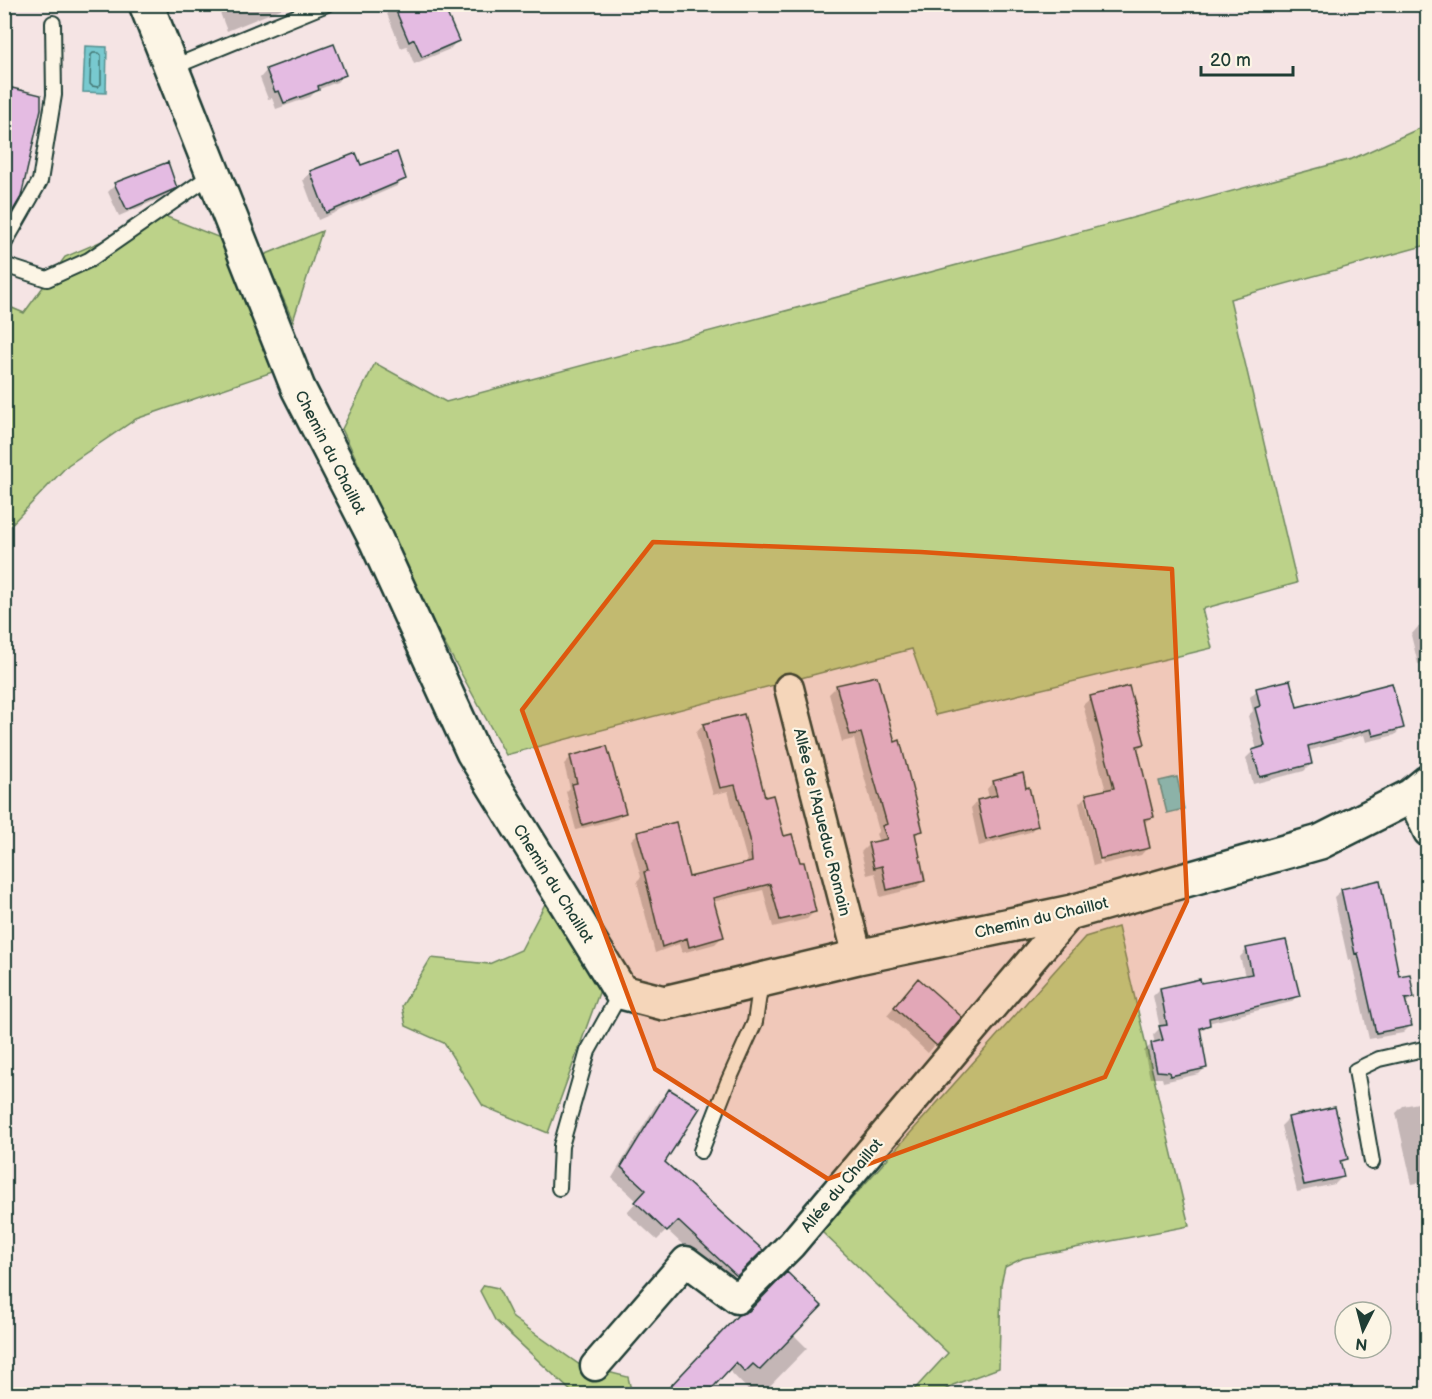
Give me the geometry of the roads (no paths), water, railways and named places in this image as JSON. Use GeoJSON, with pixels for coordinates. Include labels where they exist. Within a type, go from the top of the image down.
{"type":"FeatureCollection","features":[{"type":"Feature","properties":{"kind":"street","name":"Chemin du Chaillot"},"geometry":{"type":"LineString","coordinates":[[146,4],[298,388],[376,540],[473,752],[621,992],[664,1003],[858,957],[1072,912],[1320,842],[1419,789]]}},
{"type":"Feature","properties":{"kind":"street","name":"Allée de l'Aqueduc Romain"},"geometry":{"type":"LineString","coordinates":[[789,688],[858,957]]}},
{"type":"Feature","properties":{"kind":"street"},"geometry":{"type":"LineString","coordinates":[[1419,789],[1428,832]]}},
{"type":"Feature","properties":{"kind":"street","name":"Allée du Chaillot"},"geometry":{"type":"LineString","coordinates":[[595,1366],[686,1261],[736,1299],[791,1245],[1072,912]]}},
{"type":"Feature","properties":{"kind":"lane"},"geometry":{"type":"LineString","coordinates":[[171,68],[327,4]]}},
{"type":"Feature","properties":{"kind":"lane"},"geometry":{"type":"LineString","coordinates":[[4,244],[40,181],[54,95],[53,23]]}},
{"type":"Feature","properties":{"kind":"lane"},"geometry":{"type":"LineString","coordinates":[[4,265],[47,279],[89,260],[213,174]]}},
{"type":"Feature","properties":{"kind":"lane"},"geometry":{"type":"LineString","coordinates":[[700,1150],[755,1022],[761,980]]}},
{"type":"Feature","properties":{"kind":"lane"},"geometry":{"type":"LineString","coordinates":[[559,1188],[561,1146],[588,1051],[621,992]]}},
{"type":"Feature","properties":{"kind":"lane"},"geometry":{"type":"LineString","coordinates":[[1372,1162],[1356,1070],[1379,1059],[1428,1048]]}},
{"type":"Feature","properties":{"kind":"water"},"geometry":{"type":"Polygon","coordinates":[[[85,46],[107,47],[106,93],[83,92],[85,46]]]}},
{"type":"Feature","properties":{"kind":"water"},"geometry":{"type":"Polygon","coordinates":[[[1177,777],[1184,809],[1167,813],[1159,781],[1177,777]]]}}]}
